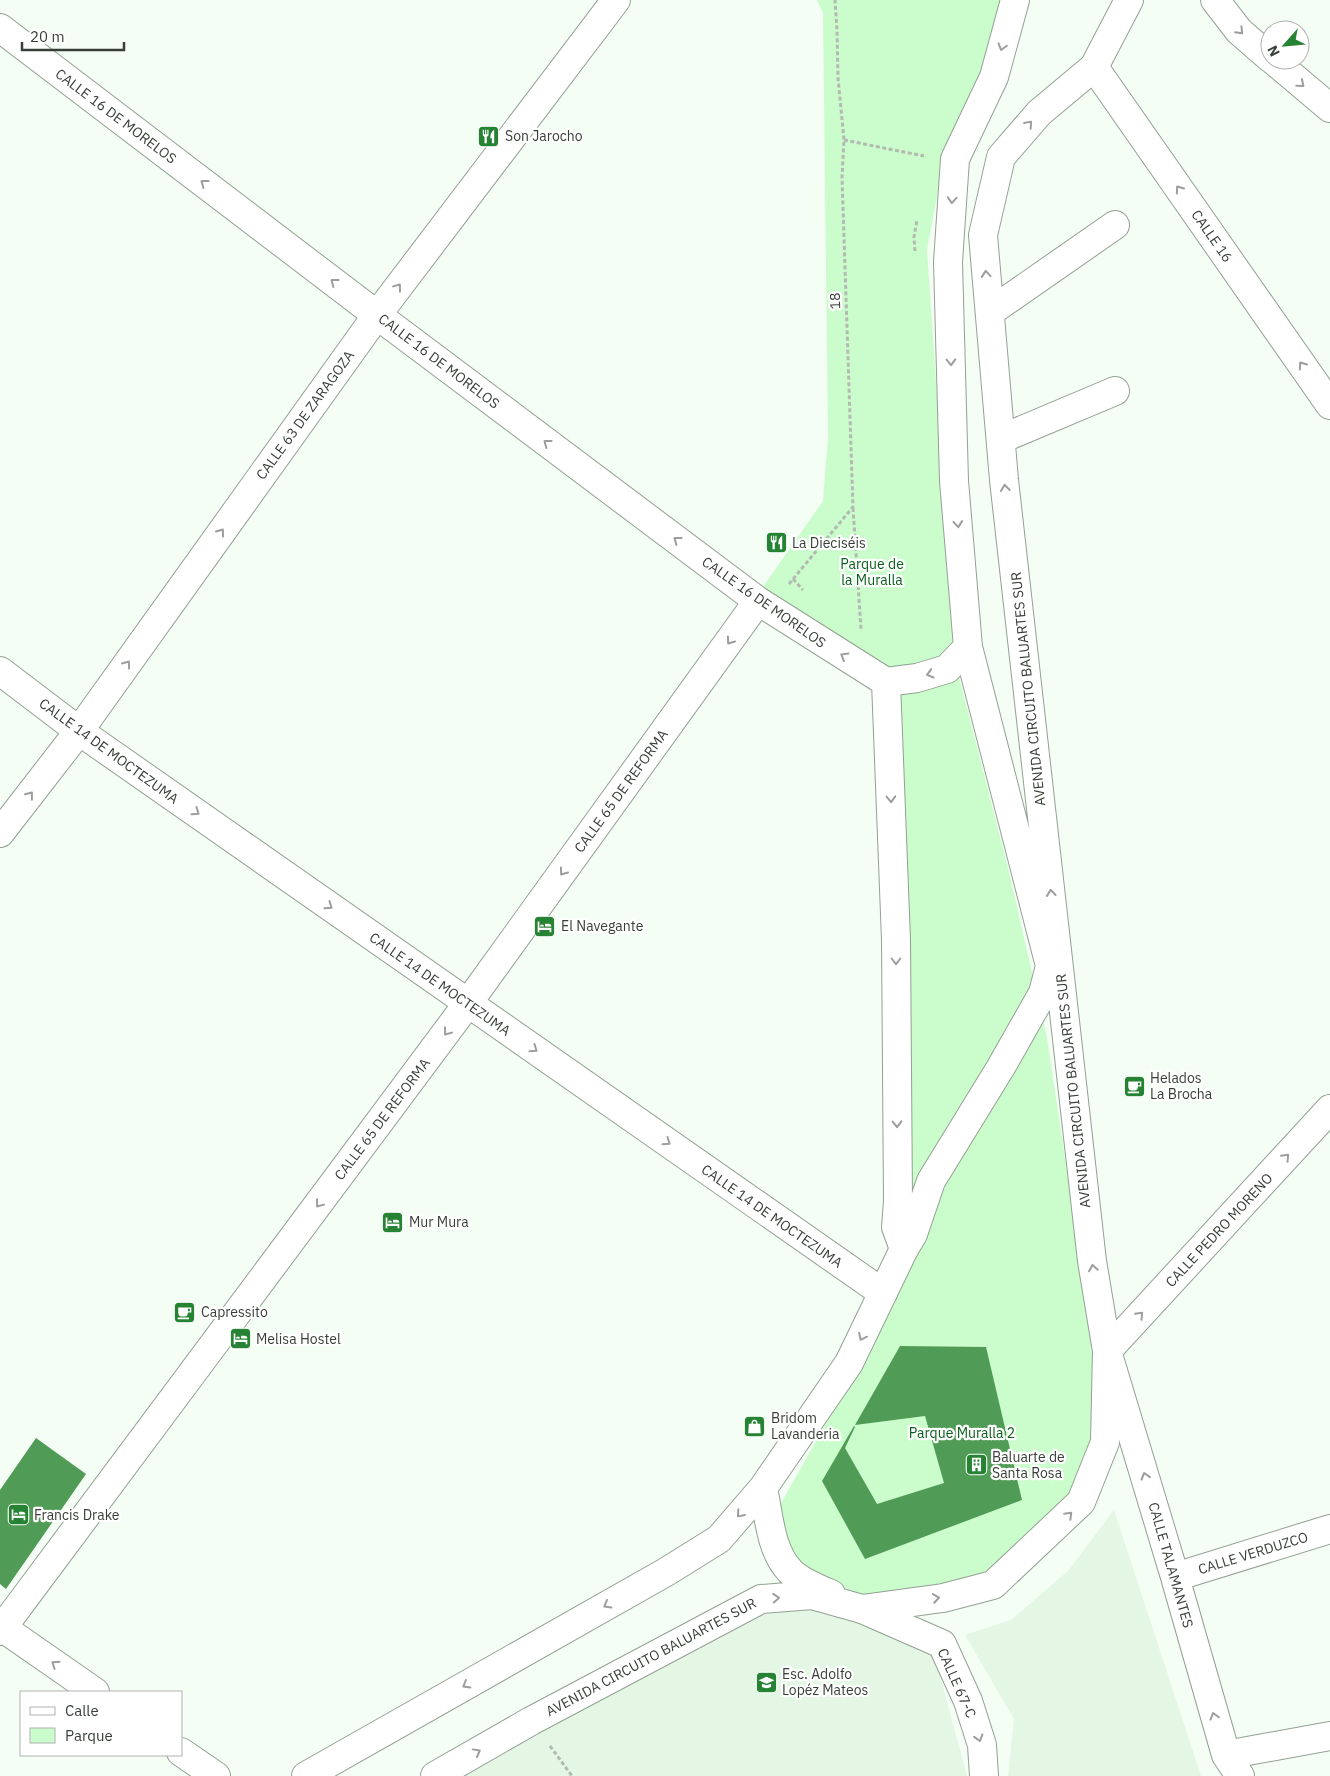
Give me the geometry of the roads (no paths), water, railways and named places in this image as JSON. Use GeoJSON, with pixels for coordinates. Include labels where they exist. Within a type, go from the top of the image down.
{"type":"FeatureCollection","features":[{"type":"Feature","properties":{"kind":"street","name":"CALLE 63 DE ZARAGOZA"},"geometry":{"type":"LineString","coordinates":[[0,833],[79,730],[377,315],[616,0]]}},
{"type":"Feature","properties":{"kind":"street","name":"AVENIDA CIRCUITO BALUARTES SUR"},"geometry":{"type":"LineString","coordinates":[[306,1776],[666,1572],[719,1539],[763,1488],[849,1363],[913,1234],[931,1181],[1001,1067],[1043,993],[1050,966],[968,647],[954,482],[948,262],[955,159],[994,77],[1015,0]]}},
{"type":"Feature","properties":{"kind":"street","name":"AVENIDA CIRCUITO BALUARTES SUR"},"geometry":{"type":"LineString","coordinates":[[435,1776],[761,1598],[812,1595],[862,1609],[943,1598],[993,1585],[1042,1541],[1081,1502],[1106,1442],[1107,1351],[1092,1261],[1001,440],[983,235],[1001,157],[1039,112],[1094,67],[1129,0]]}},
{"type":"Feature","properties":{"kind":"street"},"geometry":{"type":"LineString","coordinates":[[1215,0],[1239,31],[1260,49]]}},
{"type":"Feature","properties":{"kind":"street","name":"CALLE 16 DE MORELOS"},"geometry":{"type":"LineString","coordinates":[[0,28],[377,315],[764,605],[886,682]]}},
{"type":"Feature","properties":{"kind":"street","name":"CALLE 16"},"geometry":{"type":"LineString","coordinates":[[1094,67],[1330,405]]}},
{"type":"Feature","properties":{"kind":"street"},"geometry":{"type":"LineString","coordinates":[[1285,70],[1330,108]]}},
{"type":"Feature","properties":{"kind":"street"},"geometry":{"type":"LineString","coordinates":[[990,312],[1115,225]]}},
{"type":"Feature","properties":{"kind":"street"},"geometry":{"type":"LineString","coordinates":[[1001,440],[1115,391]]}},
{"type":"Feature","properties":{"kind":"street","name":"CALLE 65 DE REFORMA"},"geometry":{"type":"LineString","coordinates":[[1,1629],[764,605]]}},
{"type":"Feature","properties":{"kind":"street"},"geometry":{"type":"LineString","coordinates":[[904,1249],[896,1227],[898,1201],[896,940],[886,682],[917,678],[948,669],[968,647]]}},
{"type":"Feature","properties":{"kind":"street","name":"CALLE 14 DE MOCTEZUMA"},"geometry":{"type":"LineString","coordinates":[[0,672],[79,730],[883,1294]]}},
{"type":"Feature","properties":{"kind":"street","name":"CALLE PEDRO MORENO"},"geometry":{"type":"LineString","coordinates":[[1107,1351],[1330,1109]]}},
{"type":"Feature","properties":{"kind":"street","name":"CALLE TALAMANTES"},"geometry":{"type":"LineString","coordinates":[[1107,1351],[1233,1766]]}},
{"type":"Feature","properties":{"kind":"street"},"geometry":{"type":"LineString","coordinates":[[763,1488],[775,1548],[791,1572],[814,1586],[862,1609]]}},
{"type":"Feature","properties":{"kind":"street","name":"CALLE VERDUZCO"},"geometry":{"type":"LineString","coordinates":[[1175,1577],[1330,1529]]}},
{"type":"Feature","properties":{"kind":"street","name":"CALLE 67-C"},"geometry":{"type":"LineString","coordinates":[[862,1609],[942,1644],[968,1701],[982,1745],[984,1776]]}},
{"type":"Feature","properties":{"kind":"street"},"geometry":{"type":"LineString","coordinates":[[1,1629],[94,1691]]}},
{"type":"Feature","properties":{"kind":"street"},"geometry":{"type":"LineString","coordinates":[[1233,1766],[1330,1736]]}},
{"type":"Feature","properties":{"kind":"street"},"geometry":{"type":"LineString","coordinates":[[182,1753],[216,1776]]}},
{"type":"Feature","properties":{"kind":"place","name":"Son Jarocho"},"geometry":{"type":"Point","coordinates":[489,136]}},
{"type":"Feature","properties":{"kind":"place","name":"La Dieciséis"},"geometry":{"type":"Point","coordinates":[776,543]}},
{"type":"Feature","properties":{"kind":"place","name":"El Navegante"},"geometry":{"type":"Point","coordinates":[545,926]}},
{"type":"Feature","properties":{"kind":"place","name":"Helados La Brocha"},"geometry":{"type":"Point","coordinates":[1134,1086]}},
{"type":"Feature","properties":{"kind":"place","name":"Mur Mura"},"geometry":{"type":"Point","coordinates":[393,1222]}},
{"type":"Feature","properties":{"kind":"place","name":"Capressito"},"geometry":{"type":"Point","coordinates":[185,1312]}},
{"type":"Feature","properties":{"kind":"place","name":"Melisa Hostel"},"geometry":{"type":"Point","coordinates":[240,1339]}},
{"type":"Feature","properties":{"kind":"place","name":"Bridom Lavanderia"},"geometry":{"type":"Point","coordinates":[755,1426]}},
{"type":"Feature","properties":{"kind":"place","name":"Baluarte de Santa Rosa"},"geometry":{"type":"Point","coordinates":[976,1465]}},
{"type":"Feature","properties":{"kind":"place","name":"Francis Drake"},"geometry":{"type":"Point","coordinates":[18,1515]}},
{"type":"Feature","properties":{"kind":"place","name":"Esc. Adolfo Lopéz Mateos"},"geometry":{"type":"Point","coordinates":[766,1682]}},
{"type":"Feature","properties":{"kind":"park label","name":"Parque de la Muralla"},"geometry":{"type":"Point","coordinates":[872,572]}},
{"type":"Feature","properties":{"kind":"park label","name":"Parque Muralla 2"},"geometry":{"type":"Point","coordinates":[962,1433]}}]}
